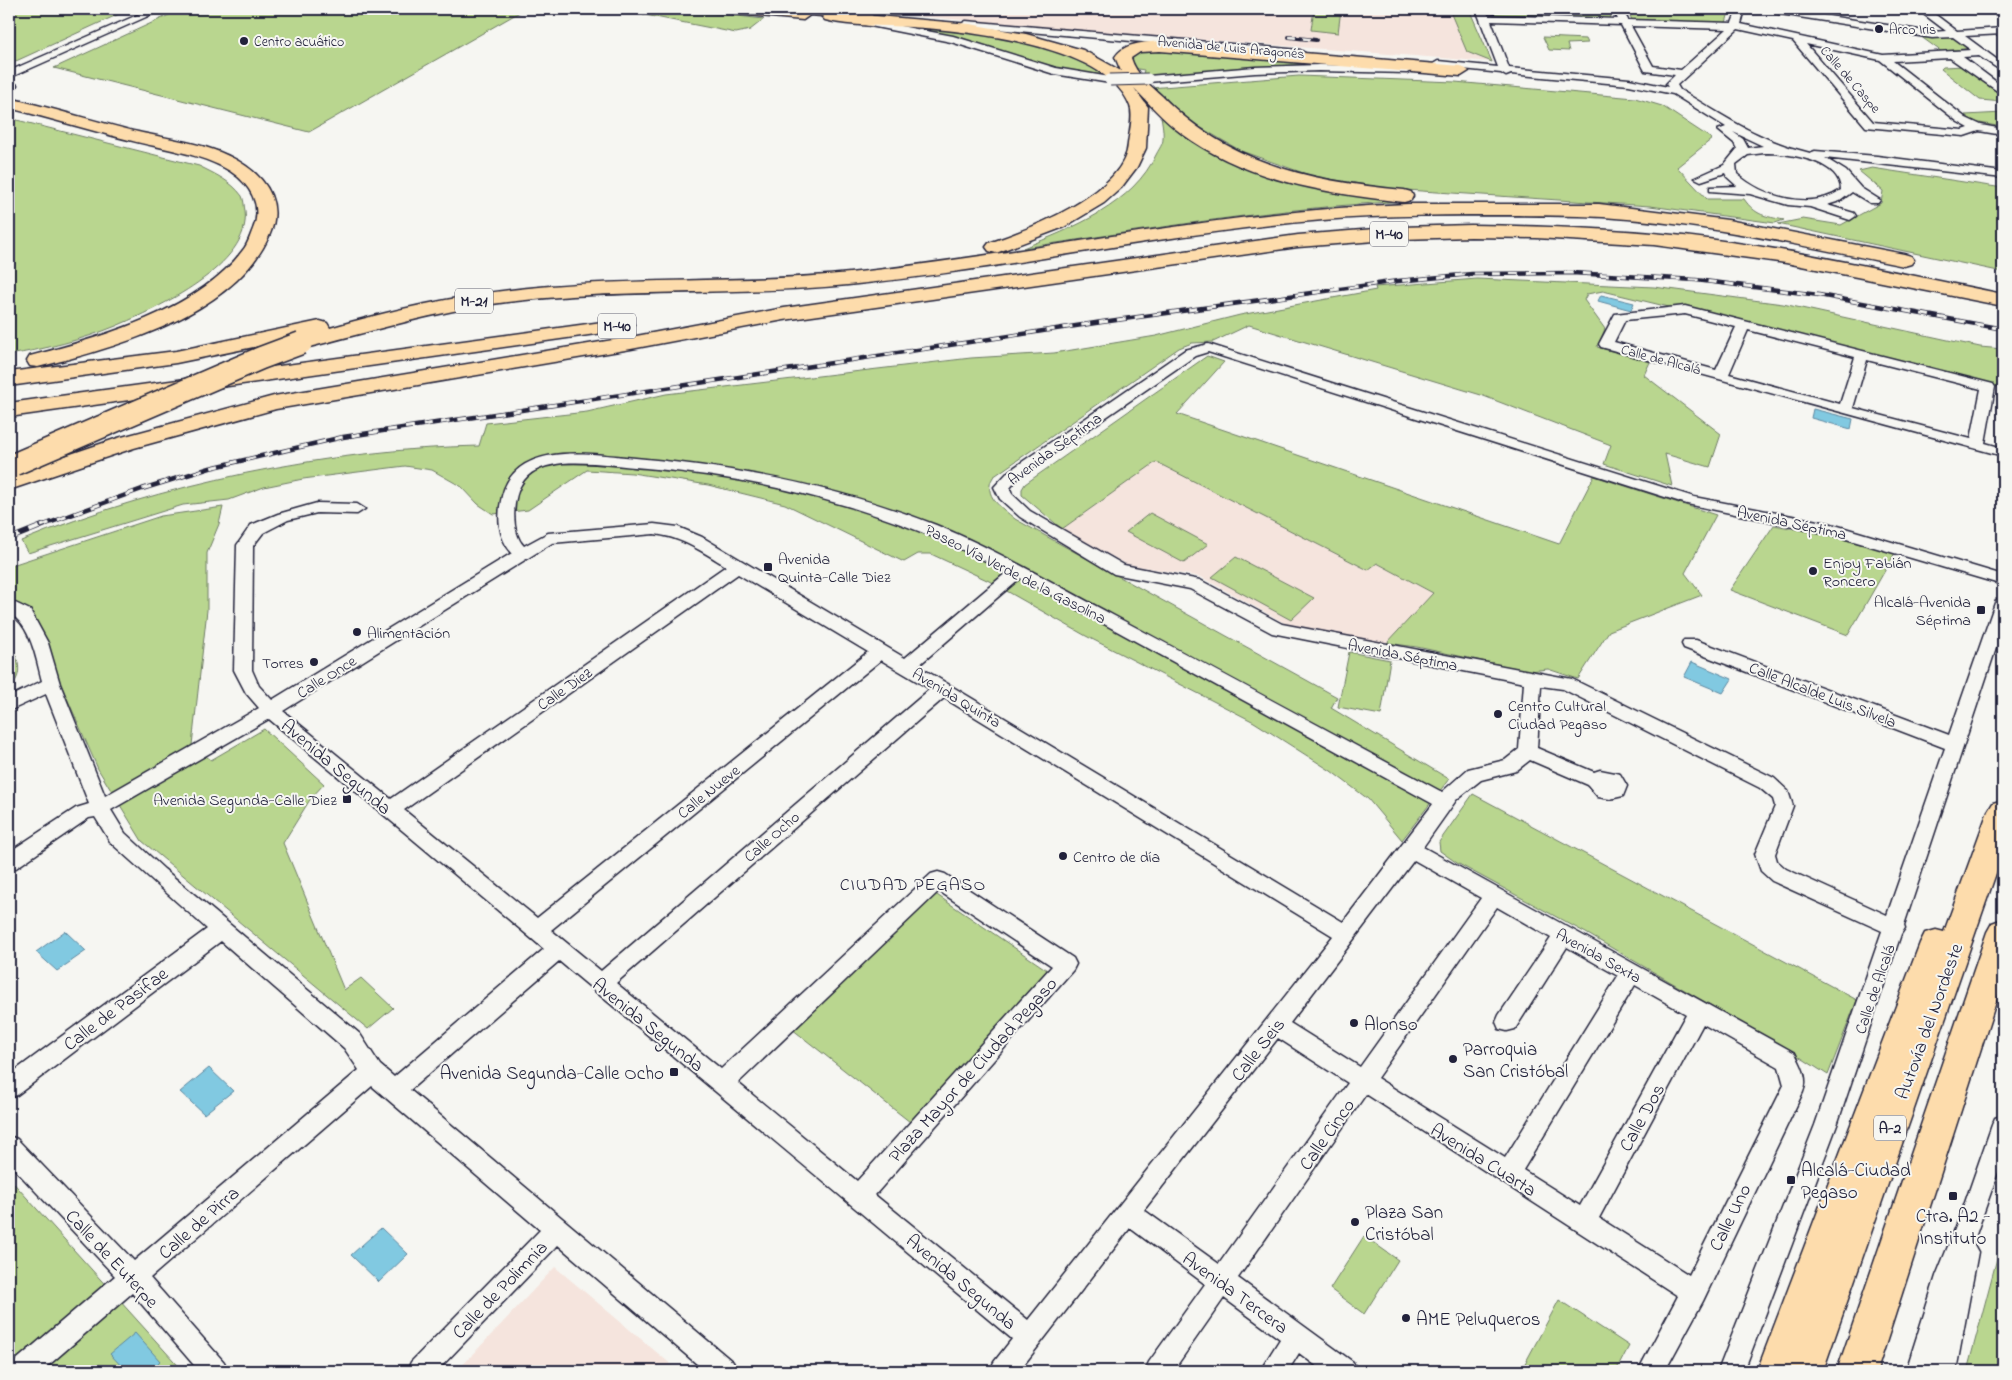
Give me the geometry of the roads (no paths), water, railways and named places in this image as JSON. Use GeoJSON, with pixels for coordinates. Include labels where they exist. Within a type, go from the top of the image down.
{"type":"FeatureCollection","features":[{"type":"Feature","properties":{"kind":"main road"},"geometry":{"type":"LineString","coordinates":[[735,9],[987,31],[1019,36],[1064,48],[1101,64],[1122,81],[1137,99],[1143,124],[1134,157],[1122,175],[1102,194],[1079,211],[1047,229],[984,251],[947,261],[846,279]]}},
{"type":"Feature","properties":{"kind":"main road","name":"Avenida de Luis Aragonés"},"geometry":{"type":"LineString","coordinates":[[786,9],[966,24]]}},
{"type":"Feature","properties":{"kind":"main road"},"geometry":{"type":"LineString","coordinates":[[966,24],[1055,38],[1089,51],[1131,74],[1169,114],[1192,133],[1236,157],[1287,175],[1350,190],[1392,195],[1571,206],[1738,228],[1927,266],[1975,281]]}},
{"type":"Feature","properties":{"kind":"main road"},"geometry":{"type":"LineString","coordinates":[[1131,74],[1123,57],[1129,51],[1149,46],[1461,71]]}},
{"type":"Feature","properties":{"kind":"main road"},"geometry":{"type":"LineString","coordinates":[[9,104],[191,151],[230,164],[248,176],[263,194],[267,214],[262,238],[246,261],[219,284],[186,306],[147,326],[115,339],[68,354],[9,368]]}},
{"type":"Feature","properties":{"kind":"main road"},"geometry":{"type":"LineString","coordinates":[[846,279],[912,272],[1215,227],[1338,213],[1392,209],[1616,212]]}},
{"type":"Feature","properties":{"kind":"main road","name":"M-40"},"geometry":{"type":"LineString","coordinates":[[9,410],[480,346],[1224,239],[1397,223],[1534,221],[1654,228],[1786,246],[1975,281],[1999,293]]}},
{"type":"Feature","properties":{"kind":"main road","name":"M-40"},"geometry":{"type":"LineString","coordinates":[[9,426],[80,417],[321,379],[1298,241],[1401,233],[1471,231],[1608,235],[1733,248],[1999,293]]}},
{"type":"Feature","properties":{"kind":"main road","name":"M-21"},"geometry":{"type":"LineString","coordinates":[[11,471],[261,358],[300,343],[398,315],[510,296],[653,288],[772,285],[846,279]]}},
{"type":"Feature","properties":{"kind":"main road"},"geometry":{"type":"LineString","coordinates":[[9,379],[176,357],[474,296],[550,287],[606,285],[653,288]]}},
{"type":"Feature","properties":{"kind":"main road"},"geometry":{"type":"LineString","coordinates":[[9,496],[128,450],[198,428],[343,390],[631,342],[784,314]]}},
{"type":"Feature","properties":{"kind":"main road","name":"M-21"},"geometry":{"type":"LineString","coordinates":[[11,471],[126,443],[274,403],[343,390]]}},
{"type":"Feature","properties":{"kind":"main road","name":"Autovía del Nordeste"},"geometry":{"type":"LineString","coordinates":[[1803,1371],[2003,811]]}},
{"type":"Feature","properties":{"kind":"main road"},"geometry":{"type":"LineString","coordinates":[[1777,1371],[1950,905],[1977,885]]}},
{"type":"Feature","properties":{"kind":"main road"},"geometry":{"type":"LineString","coordinates":[[1857,1371],[2003,932]]}},
{"type":"Feature","properties":{"kind":"street"},"geometry":{"type":"LineString","coordinates":[[9,75],[20,72],[158,9]]}},
{"type":"Feature","properties":{"kind":"street"},"geometry":{"type":"LineString","coordinates":[[1617,9],[1649,69],[1683,73]]}},
{"type":"Feature","properties":{"kind":"street"},"geometry":{"type":"LineString","coordinates":[[1676,92],[1671,84],[1736,26],[1740,12],[1745,9]]}},
{"type":"Feature","properties":{"kind":"street"},"geometry":{"type":"LineString","coordinates":[[1767,9],[1826,13],[1932,35],[2003,31]]}},
{"type":"Feature","properties":{"kind":"street"},"geometry":{"type":"LineString","coordinates":[[1922,9],[2003,69]]}},
{"type":"Feature","properties":{"kind":"street"},"geometry":{"type":"LineString","coordinates":[[1994,9],[2003,17]]}},
{"type":"Feature","properties":{"kind":"street"},"geometry":{"type":"LineString","coordinates":[[1506,74],[1482,13],[1623,22],[1736,26],[1882,58],[1982,53]]}},
{"type":"Feature","properties":{"kind":"street","name":"Avenida de Luis Aragonés"},"geometry":{"type":"LineString","coordinates":[[830,17],[953,39],[1054,71],[1110,80],[1148,79],[1255,70],[1319,68],[1461,71],[1629,82],[1676,92],[1750,137],[1789,151]]}},
{"type":"Feature","properties":{"kind":"street","name":"Avenida de Luis Aragonés"},"geometry":{"type":"LineString","coordinates":[[966,24],[1506,74],[1634,88],[1666,95],[1679,101],[1734,137],[1743,149],[1739,154]]}},
{"type":"Feature","properties":{"kind":"street","name":"Calle de Caspe"},"geometry":{"type":"LineString","coordinates":[[1798,41],[1870,125],[1964,133],[1978,128],[2003,132]]}},
{"type":"Feature","properties":{"kind":"street"},"geometry":{"type":"LineString","coordinates":[[1952,54],[2003,92]]}},
{"type":"Feature","properties":{"kind":"street"},"geometry":{"type":"LineString","coordinates":[[1882,58],[1962,120],[1978,128]]}},
{"type":"Feature","properties":{"kind":"street"},"geometry":{"type":"LineString","coordinates":[[9,92],[12,88],[9,82],[20,72]]}},
{"type":"Feature","properties":{"kind":"street"},"geometry":{"type":"LineString","coordinates":[[1862,208],[1777,199],[1751,190],[1735,179],[1729,167],[1731,160],[1739,154],[1759,150],[1789,151],[2003,175]]}},
{"type":"Feature","properties":{"kind":"street"},"geometry":{"type":"LineString","coordinates":[[1789,151],[1819,159],[1838,169],[1852,197],[1862,208]]}},
{"type":"Feature","properties":{"kind":"street"},"geometry":{"type":"LineString","coordinates":[[1838,169],[1841,163],[1855,157]]}},
{"type":"Feature","properties":{"kind":"street"},"geometry":{"type":"LineString","coordinates":[[1701,178],[1729,167]]}},
{"type":"Feature","properties":{"kind":"street"},"geometry":{"type":"LineString","coordinates":[[1829,201],[1847,186]]}},
{"type":"Feature","properties":{"kind":"street"},"geometry":{"type":"LineString","coordinates":[[1714,189],[1751,190]]}},
{"type":"Feature","properties":{"kind":"street"},"geometry":{"type":"LineString","coordinates":[[1807,203],[1829,201],[1862,208]]}},
{"type":"Feature","properties":{"kind":"street","name":"Calle de Alcalá"},"geometry":{"type":"LineString","coordinates":[[2003,390],[1685,310],[1620,317],[1606,344],[2003,452]]}},
{"type":"Feature","properties":{"kind":"street","name":"Calle de Alcalá"},"geometry":{"type":"LineString","coordinates":[[1721,376],[1742,325]]}},
{"type":"Feature","properties":{"kind":"street","name":"Avenida Séptima"},"geometry":{"type":"LineString","coordinates":[[1895,928],[1779,875],[1768,864],[1765,854],[1784,806],[1781,796],[1767,783],[1566,683],[1533,679],[1278,629],[1194,584],[1120,570],[1025,514],[1005,496],[1002,487],[1014,474],[1190,353],[1208,348],[1692,501],[1828,528],[2003,580]]}},
{"type":"Feature","properties":{"kind":"street"},"geometry":{"type":"LineString","coordinates":[[1845,410],[1862,356]]}},
{"type":"Feature","properties":{"kind":"street"},"geometry":{"type":"LineString","coordinates":[[1977,445],[1988,387]]}},
{"type":"Feature","properties":{"kind":"street","name":"Paseo Vía Verde de la Gasolina"},"geometry":{"type":"LineString","coordinates":[[523,554],[512,544],[509,537],[507,519],[513,486],[520,476],[532,468],[554,459],[570,458],[667,464],[781,482],[908,520],[949,537],[1018,571],[1445,802]]}},
{"type":"Feature","properties":{"kind":"street","name":"Avenida Segunda"},"geometry":{"type":"LineString","coordinates":[[357,509],[317,508],[282,517],[257,529],[245,545],[243,670],[252,689],[270,710],[1029,1337]]}},
{"type":"Feature","properties":{"kind":"street","name":"Avenida Quinta"},"geometry":{"type":"LineString","coordinates":[[548,538],[654,529],[672,531],[696,541],[1345,932]]}},
{"type":"Feature","properties":{"kind":"street","name":"Calle Once"},"geometry":{"type":"LineString","coordinates":[[9,862],[83,813],[100,808],[270,710],[548,538]]}},
{"type":"Feature","properties":{"kind":"street","name":"Calle Diez"},"geometry":{"type":"LineString","coordinates":[[390,810],[738,566]]}},
{"type":"Feature","properties":{"kind":"street"},"geometry":{"type":"LineString","coordinates":[[906,667],[1018,571]]}},
{"type":"Feature","properties":{"kind":"street","name":"Calle de Alcalá"},"geometry":{"type":"LineString","coordinates":[[1731,1371],[1826,1125],[1895,928],[2003,603]]}},
{"type":"Feature","properties":{"kind":"street"},"geometry":{"type":"LineString","coordinates":[[9,606],[24,614],[40,643],[51,684],[100,808],[118,838],[157,875],[352,1041],[372,1072],[724,1371]]}},
{"type":"Feature","properties":{"kind":"street","name":"Calle Alcalde Luis Silvela"},"geometry":{"type":"LineString","coordinates":[[1690,644],[1956,745]]}},
{"type":"Feature","properties":{"kind":"street","name":"Calle Nueve"},"geometry":{"type":"LineString","coordinates":[[537,930],[880,652]]}},
{"type":"Feature","properties":{"kind":"street"},"geometry":{"type":"LineString","coordinates":[[1533,679],[1528,752],[1597,781]]}},
{"type":"Feature","properties":{"kind":"street"},"geometry":{"type":"LineString","coordinates":[[9,706],[51,684]]}},
{"type":"Feature","properties":{"kind":"street","name":"Calle Ocho"},"geometry":{"type":"LineString","coordinates":[[601,984],[942,689]]}},
{"type":"Feature","properties":{"kind":"street","name":"Calle Seis"},"geometry":{"type":"LineString","coordinates":[[1003,1371],[1276,1025],[1454,790],[1474,774],[1510,766],[1528,752]]}},
{"type":"Feature","properties":{"kind":"street","name":"Avenida Sexta"},"geometry":{"type":"LineString","coordinates":[[1411,849],[1698,1012],[1787,1060]]}},
{"type":"Feature","properties":{"kind":"street","name":"Plaza Mayor de Ciudad Pegaso"},"geometry":{"type":"LineString","coordinates":[[722,1083],[938,880],[1066,964],[859,1196]]}},
{"type":"Feature","properties":{"kind":"street","name":"Calle Cinco"},"geometry":{"type":"LineString","coordinates":[[1158,1371],[1492,896]]}},
{"type":"Feature","properties":{"kind":"street","name":"Calle de Pasifae"},"geometry":{"type":"LineString","coordinates":[[9,1088],[222,929]]}},
{"type":"Feature","properties":{"kind":"street"},"geometry":{"type":"LineString","coordinates":[[1507,1022],[1564,936]]}},
{"type":"Feature","properties":{"kind":"street"},"geometry":{"type":"LineString","coordinates":[[394,1090],[558,949]]}},
{"type":"Feature","properties":{"kind":"street"},"geometry":{"type":"LineString","coordinates":[[1508,1174],[1631,973]]}},
{"type":"Feature","properties":{"kind":"street","name":"Calle Dos"},"geometry":{"type":"LineString","coordinates":[[1584,1222],[1698,1012]]}},
{"type":"Feature","properties":{"kind":"street","name":"Avenida Cuarta"},"geometry":{"type":"LineString","coordinates":[[1276,1025],[1362,1082],[1694,1292]]}},
{"type":"Feature","properties":{"kind":"street","name":"Calle Uno"},"geometry":{"type":"LineString","coordinates":[[1651,1371],[1694,1292],[1794,1084],[1794,1074],[1787,1060]]}},
{"type":"Feature","properties":{"kind":"street","name":"Calle de Pirra"},"geometry":{"type":"LineString","coordinates":[[23,1371],[372,1072]]}},
{"type":"Feature","properties":{"kind":"street"},"geometry":{"type":"LineString","coordinates":[[1919,1371],[1948,1276],[1973,1214],[2003,1125]]}},
{"type":"Feature","properties":{"kind":"street","name":"Calle de Euterpe"},"geometry":{"type":"LineString","coordinates":[[9,1147],[133,1278],[215,1371]]}},
{"type":"Feature","properties":{"kind":"street","name":"Avenida Tercera"},"geometry":{"type":"LineString","coordinates":[[1129,1213],[1344,1371]]}},
{"type":"Feature","properties":{"kind":"street"},"geometry":{"type":"LineString","coordinates":[[1943,1371],[1973,1214]]}},
{"type":"Feature","properties":{"kind":"street","name":"Calle de Polimnia"},"geometry":{"type":"LineString","coordinates":[[420,1371],[557,1229]]}},
{"type":"Feature","properties":{"kind":"street"},"geometry":{"type":"LineString","coordinates":[[1273,1371],[1296,1336]]}},
{"type":"Feature","properties":{"kind":"water"},"geometry":{"type":"Polygon","coordinates":[[[1601,295],[1634,303],[1631,310],[1598,301],[1601,295]]]}},
{"type":"Feature","properties":{"kind":"water"},"geometry":{"type":"Polygon","coordinates":[[[1813,409],[1853,419],[1851,429],[1811,418],[1813,409]]]}},
{"type":"Feature","properties":{"kind":"water"},"geometry":{"type":"Polygon","coordinates":[[[1692,662],[1732,679],[1723,693],[1684,677],[1692,662]]]}},
{"type":"Feature","properties":{"kind":"water"},"geometry":{"type":"Polygon","coordinates":[[[65,931],[86,951],[57,971],[36,952],[65,931]]]}},
{"type":"Feature","properties":{"kind":"water"},"geometry":{"type":"Polygon","coordinates":[[[209,1068],[233,1091],[204,1114],[180,1092],[209,1068]]]}},
{"type":"Feature","properties":{"kind":"water"},"geometry":{"type":"Polygon","coordinates":[[[381,1228],[408,1254],[379,1282],[351,1255],[381,1228]]]}},
{"type":"Feature","properties":{"kind":"water"},"geometry":{"type":"Polygon","coordinates":[[[135,1333],[160,1361],[150,1371],[126,1371],[110,1354],[135,1333]]]}},
{"type":"Feature","properties":{"kind":"railway"},"geometry":{"type":"LineString","coordinates":[[1289,37],[1316,40]]}},
{"type":"Feature","properties":{"kind":"railway"},"geometry":{"type":"LineString","coordinates":[[41,526],[142,489],[210,468],[343,437],[1102,322],[1398,281],[1472,274],[1572,273],[1696,280],[1819,295],[2003,329]]}},
{"type":"Feature","properties":{"kind":"railway"},"geometry":{"type":"LineString","coordinates":[[9,539],[44,525]]}},
{"type":"Feature","properties":{"kind":"place","name":"Arco Iris"},"geometry":{"type":"Point","coordinates":[1879,29]}},
{"type":"Feature","properties":{"kind":"place","name":"Centro acuático"},"geometry":{"type":"Point","coordinates":[244,41]}},
{"type":"Feature","properties":{"kind":"place","name":"Avenida Quinta-Calle Diez"},"geometry":{"type":"Point","coordinates":[768,567]}},
{"type":"Feature","properties":{"kind":"place","name":"Enjoy Fabián Roncero"},"geometry":{"type":"Point","coordinates":[1813,571]}},
{"type":"Feature","properties":{"kind":"place","name":"Alcalá-Avenida Séptima"},"geometry":{"type":"Point","coordinates":[1981,610]}},
{"type":"Feature","properties":{"kind":"place","name":"Alimentación"},"geometry":{"type":"Point","coordinates":[357,632]}},
{"type":"Feature","properties":{"kind":"place","name":"Torres"},"geometry":{"type":"Point","coordinates":[314,662]}},
{"type":"Feature","properties":{"kind":"place","name":"Centro Cultural Ciudad Pegaso"},"geometry":{"type":"Point","coordinates":[1498,714]}},
{"type":"Feature","properties":{"kind":"place","name":"Avenida Segunda-Calle Diez"},"geometry":{"type":"Point","coordinates":[347,799]}},
{"type":"Feature","properties":{"kind":"place","name":"Centro de día"},"geometry":{"type":"Point","coordinates":[1063,856]}},
{"type":"Feature","properties":{"kind":"place","name":"Alonso"},"geometry":{"type":"Point","coordinates":[1354,1023]}},
{"type":"Feature","properties":{"kind":"place","name":"Parroquia San Cristóbal"},"geometry":{"type":"Point","coordinates":[1453,1059]}},
{"type":"Feature","properties":{"kind":"place","name":"Avenida Segunda-Calle Ocho"},"geometry":{"type":"Point","coordinates":[674,1072]}},
{"type":"Feature","properties":{"kind":"place","name":"Alcalá-Ciudad Pegaso"},"geometry":{"type":"Point","coordinates":[1791,1180]}},
{"type":"Feature","properties":{"kind":"place","name":"Ctra. A2 - Instituto"},"geometry":{"type":"Point","coordinates":[1953,1196]}},
{"type":"Feature","properties":{"kind":"place","name":"Plaza San Cristóbal"},"geometry":{"type":"Point","coordinates":[1355,1222]}},
{"type":"Feature","properties":{"kind":"place","name":"AME Peluqueros"},"geometry":{"type":"Point","coordinates":[1406,1318]}},
{"type":"Feature","properties":{"kind":"district","name":"CIUDAD PEGASO"},"geometry":{"type":"Point","coordinates":[913,884]}}]}
